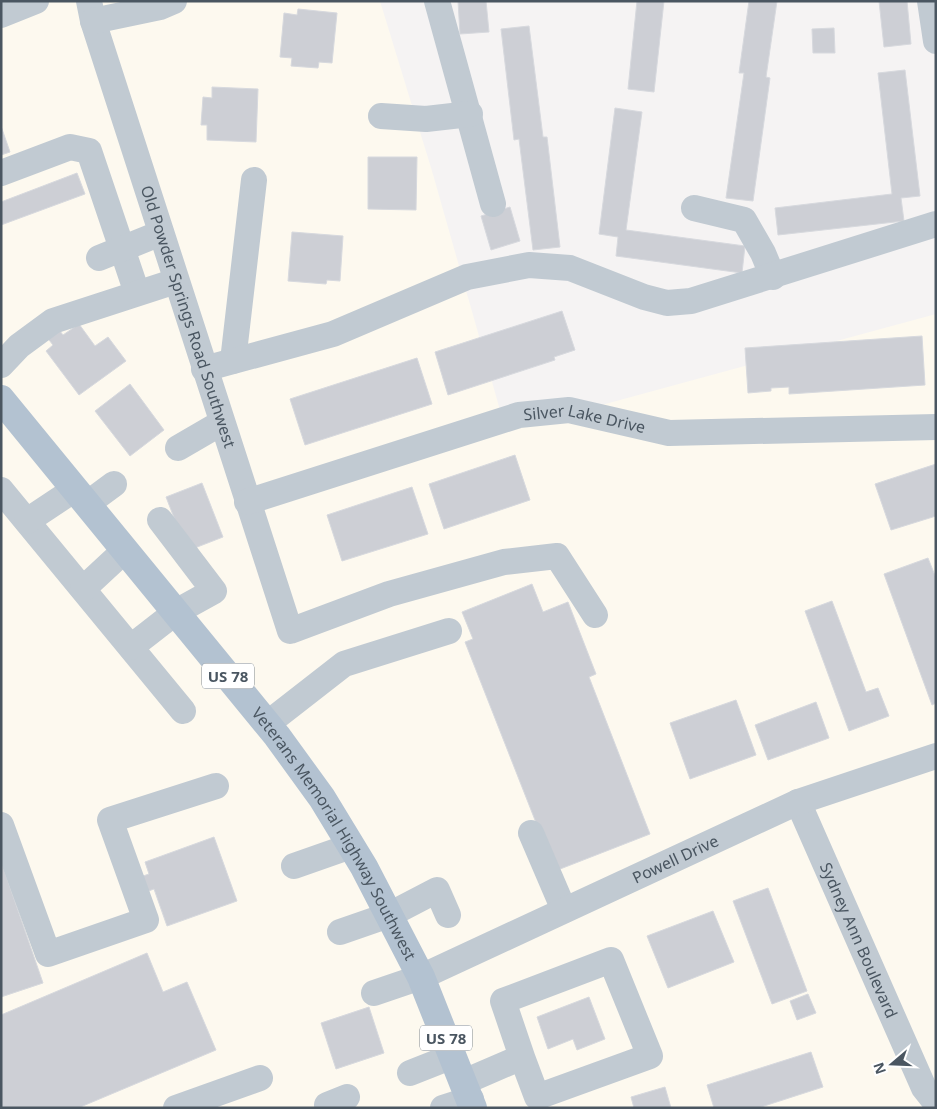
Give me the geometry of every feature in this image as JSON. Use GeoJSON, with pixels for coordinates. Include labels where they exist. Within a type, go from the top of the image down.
{"type":"FeatureCollection","features":[{"type":"Feature","properties":{"kind":"main road","name":"Veterans Memorial Highway Southwest"},"geometry":{"type":"LineString","coordinates":[[3,403],[267,724],[322,798],[351,846],[421,977],[469,1096]]}},
{"type":"Feature","properties":{"kind":"street"},"geometry":{"type":"LineString","coordinates":[[1,15],[36,1]]}},
{"type":"Feature","properties":{"kind":"street"},"geometry":{"type":"LineString","coordinates":[[91,11],[160,7],[174,1]]}},
{"type":"Feature","properties":{"kind":"street"},"geometry":{"type":"LineString","coordinates":[[438,1],[493,204]]}},
{"type":"Feature","properties":{"kind":"street"},"geometry":{"type":"LineString","coordinates":[[930,1],[936,41]]}},
{"type":"Feature","properties":{"kind":"street","name":"Old Powder Springs Road Southwest"},"geometry":{"type":"LineString","coordinates":[[91,11],[221,423],[290,631],[408,588],[504,562],[557,556],[595,615]]}},
{"type":"Feature","properties":{"kind":"street"},"geometry":{"type":"LineString","coordinates":[[381,116],[426,119],[470,114]]}},
{"type":"Feature","properties":{"kind":"street"},"geometry":{"type":"LineString","coordinates":[[1,174],[70,147],[89,151],[110,253],[137,293]]}},
{"type":"Feature","properties":{"kind":"street"},"geometry":{"type":"LineString","coordinates":[[233,361],[254,180]]}},
{"type":"Feature","properties":{"kind":"street"},"geometry":{"type":"LineString","coordinates":[[694,208],[744,220],[764,254],[773,277]]}},
{"type":"Feature","properties":{"kind":"street"},"geometry":{"type":"LineString","coordinates":[[204,368],[333,334],[467,278],[529,265],[570,268],[644,297],[667,303],[691,301],[773,277],[936,224]]}},
{"type":"Feature","properties":{"kind":"street"},"geometry":{"type":"LineString","coordinates":[[110,253],[161,233]]}},
{"type":"Feature","properties":{"kind":"street"},"geometry":{"type":"LineString","coordinates":[[1,364],[19,346],[53,322],[176,281]]}},
{"type":"Feature","properties":{"kind":"street","name":"Silver Lake Drive"},"geometry":{"type":"LineString","coordinates":[[247,502],[519,415],[569,410],[669,433],[936,427]]}},
{"type":"Feature","properties":{"kind":"street"},"geometry":{"type":"LineString","coordinates":[[178,448],[221,423]]}},
{"type":"Feature","properties":{"kind":"street"},"geometry":{"type":"LineString","coordinates":[[27,521],[81,496],[114,484]]}},
{"type":"Feature","properties":{"kind":"street"},"geometry":{"type":"LineString","coordinates":[[1,490],[183,710]]}},
{"type":"Feature","properties":{"kind":"street"},"geometry":{"type":"LineString","coordinates":[[131,647],[176,612],[214,591],[160,520]]}},
{"type":"Feature","properties":{"kind":"street"},"geometry":{"type":"LineString","coordinates":[[83,589],[125,550]]}},
{"type":"Feature","properties":{"kind":"street"},"geometry":{"type":"LineString","coordinates":[[267,724],[344,664],[449,632]]}},
{"type":"Feature","properties":{"kind":"street","name":"Powell Drive"},"geometry":{"type":"LineString","coordinates":[[374,993],[421,977],[564,910],[713,833],[798,802],[936,756]]}},
{"type":"Feature","properties":{"kind":"street"},"geometry":{"type":"LineString","coordinates":[[1,826],[48,954],[146,920],[110,820],[216,786]]}},
{"type":"Feature","properties":{"kind":"street","name":"Sydney Ann Boulevard"},"geometry":{"type":"LineString","coordinates":[[798,802],[924,1088],[936,1103]]}},
{"type":"Feature","properties":{"kind":"street"},"geometry":{"type":"LineString","coordinates":[[531,832],[564,910]]}},
{"type":"Feature","properties":{"kind":"street"},"geometry":{"type":"LineString","coordinates":[[294,866],[351,846]]}},
{"type":"Feature","properties":{"kind":"street"},"geometry":{"type":"LineString","coordinates":[[340,932],[389,915],[437,890],[448,915]]}},
{"type":"Feature","properties":{"kind":"street"},"geometry":{"type":"LineString","coordinates":[[611,960],[650,1056],[537,1097],[522,1058],[503,1001],[611,960]]}},
{"type":"Feature","properties":{"kind":"street"},"geometry":{"type":"LineString","coordinates":[[410,1073],[453,1056]]}},
{"type":"Feature","properties":{"kind":"street"},"geometry":{"type":"LineString","coordinates":[[443,1108],[469,1096],[522,1058]]}},
{"type":"Feature","properties":{"kind":"street"},"geometry":{"type":"LineString","coordinates":[[176,1108],[260,1078]]}},
{"type":"Feature","properties":{"kind":"shaded area"},"geometry":{"type":"Polygon","coordinates":[[[1,1],[380,1],[432,171],[506,431],[936,314],[936,1108],[1,1108],[1,1]]]}},
{"type":"Feature","properties":{"kind":"building"},"geometry":{"type":"Polygon","coordinates":[[[458,1],[486,1],[489,32],[460,34],[458,1]]]}},
{"type":"Feature","properties":{"kind":"building"},"geometry":{"type":"Polygon","coordinates":[[[637,1],[664,1],[654,92],[628,89],[637,1]]]}},
{"type":"Feature","properties":{"kind":"building"},"geometry":{"type":"Polygon","coordinates":[[[749,1],[777,1],[766,77],[770,78],[753,201],[726,198],[744,73],[739,73],[749,1]]]}},
{"type":"Feature","properties":{"kind":"building"},"geometry":{"type":"Polygon","coordinates":[[[879,1],[907,1],[911,44],[884,47],[879,1]]]}},
{"type":"Feature","properties":{"kind":"building"},"geometry":{"type":"Polygon","coordinates":[[[298,9],[337,13],[332,63],[319,62],[318,68],[291,66],[292,58],[280,57],[284,13],[297,15],[298,9]]]}},
{"type":"Feature","properties":{"kind":"building"},"geometry":{"type":"Polygon","coordinates":[[[529,26],[543,137],[547,137],[560,247],[533,250],[519,139],[514,140],[501,29],[529,26]]]}},
{"type":"Feature","properties":{"kind":"building"},"geometry":{"type":"Polygon","coordinates":[[[834,28],[835,53],[813,53],[812,29],[834,28]]]}},
{"type":"Feature","properties":{"kind":"building"},"geometry":{"type":"Polygon","coordinates":[[[905,70],[920,196],[901,198],[904,221],[778,235],[775,208],[892,194],[878,73],[905,70]]]}},
{"type":"Feature","properties":{"kind":"building"},"geometry":{"type":"Polygon","coordinates":[[[212,87],[258,89],[256,142],[207,140],[207,125],[201,125],[203,97],[212,98],[212,87]]]}},
{"type":"Feature","properties":{"kind":"building"},"geometry":{"type":"Polygon","coordinates":[[[615,108],[642,112],[626,230],[745,246],[742,273],[616,256],[618,237],[599,234],[615,108]]]}},
{"type":"Feature","properties":{"kind":"building"},"geometry":{"type":"Polygon","coordinates":[[[1,126],[10,152],[1,155],[1,126]]]}},
{"type":"Feature","properties":{"kind":"building"},"geometry":{"type":"Polygon","coordinates":[[[368,157],[417,157],[416,210],[368,209],[368,157]]]}},
{"type":"Feature","properties":{"kind":"building"},"geometry":{"type":"Polygon","coordinates":[[[77,173],[85,194],[1,225],[1,202],[77,173]]]}},
{"type":"Feature","properties":{"kind":"building"},"geometry":{"type":"Polygon","coordinates":[[[510,207],[520,241],[491,250],[481,216],[510,207]]]}},
{"type":"Feature","properties":{"kind":"building"},"geometry":{"type":"Polygon","coordinates":[[[292,232],[343,236],[340,281],[327,280],[326,284],[288,281],[292,232]]]}},
{"type":"Feature","properties":{"kind":"building"},"geometry":{"type":"Polygon","coordinates":[[[562,311],[575,350],[554,357],[555,360],[448,395],[435,352],[562,311]]]}},
{"type":"Feature","properties":{"kind":"building"},"geometry":{"type":"Polygon","coordinates":[[[50,318],[63,335],[79,324],[95,346],[108,337],[126,361],[79,395],[46,351],[53,345],[38,326],[50,318]]]}},
{"type":"Feature","properties":{"kind":"building"},"geometry":{"type":"Polygon","coordinates":[[[922,336],[925,385],[789,394],[789,387],[771,388],[771,391],[748,393],[745,348],[922,336]]]}},
{"type":"Feature","properties":{"kind":"building"},"geometry":{"type":"Polygon","coordinates":[[[417,358],[432,404],[305,445],[290,399],[417,358]]]}},
{"type":"Feature","properties":{"kind":"building"},"geometry":{"type":"Polygon","coordinates":[[[130,384],[164,430],[130,456],[95,411],[130,384]]]}},
{"type":"Feature","properties":{"kind":"building"},"geometry":{"type":"Polygon","coordinates":[[[515,455],[530,500],[444,529],[429,484],[515,455]]]}},
{"type":"Feature","properties":{"kind":"building"},"geometry":{"type":"Polygon","coordinates":[[[936,464],[936,516],[891,530],[875,484],[936,464]]]}},
{"type":"Feature","properties":{"kind":"building"},"geometry":{"type":"Polygon","coordinates":[[[202,483],[223,537],[187,551],[166,497],[202,483]]]}},
{"type":"Feature","properties":{"kind":"building"},"geometry":{"type":"Polygon","coordinates":[[[412,487],[428,534],[342,561],[327,515],[412,487]]]}},
{"type":"Feature","properties":{"kind":"building"},"geometry":{"type":"Polygon","coordinates":[[[928,558],[936,578],[936,703],[932,705],[884,574],[928,558]]]}},
{"type":"Feature","properties":{"kind":"building"},"geometry":{"type":"Polygon","coordinates":[[[532,584],[543,612],[568,602],[596,674],[589,677],[650,834],[555,871],[465,642],[473,639],[462,612],[532,584]]]}},
{"type":"Feature","properties":{"kind":"building"},"geometry":{"type":"Polygon","coordinates":[[[832,601],[866,692],[878,688],[889,716],[849,731],[805,611],[832,601]]]}},
{"type":"Feature","properties":{"kind":"building"},"geometry":{"type":"Polygon","coordinates":[[[736,700],[756,755],[690,779],[670,723],[736,700]]]}},
{"type":"Feature","properties":{"kind":"building"},"geometry":{"type":"Polygon","coordinates":[[[816,702],[829,738],[768,760],[755,725],[816,702]]]}},
{"type":"Feature","properties":{"kind":"building"},"geometry":{"type":"Polygon","coordinates":[[[214,837],[237,901],[167,926],[154,889],[143,893],[137,878],[149,874],[145,862],[214,837]]]}},
{"type":"Feature","properties":{"kind":"building"},"geometry":{"type":"Polygon","coordinates":[[[1,861],[43,983],[1,997],[1,861]]]}},
{"type":"Feature","properties":{"kind":"building"},"geometry":{"type":"Polygon","coordinates":[[[768,888],[807,991],[772,1004],[733,901],[768,888]]]}},
{"type":"Feature","properties":{"kind":"building"},"geometry":{"type":"Polygon","coordinates":[[[713,911],[734,962],[668,988],[647,936],[713,911]]]}},
{"type":"Feature","properties":{"kind":"building"},"geometry":{"type":"Polygon","coordinates":[[[147,953],[163,992],[187,982],[216,1050],[78,1108],[1,1108],[1,1015],[147,953]]]}},
{"type":"Feature","properties":{"kind":"building"},"geometry":{"type":"Polygon","coordinates":[[[808,994],[816,1013],[797,1020],[790,1001],[808,994]]]}},
{"type":"Feature","properties":{"kind":"building"},"geometry":{"type":"Polygon","coordinates":[[[589,997],[605,1039],[577,1050],[573,1039],[548,1049],[537,1017],[589,997]]]}},
{"type":"Feature","properties":{"kind":"building"},"geometry":{"type":"Polygon","coordinates":[[[369,1007],[384,1053],[336,1069],[321,1023],[369,1007]]]}},
{"type":"Feature","properties":{"kind":"building"},"geometry":{"type":"Polygon","coordinates":[[[811,1052],[823,1087],[758,1108],[714,1108],[707,1085],[811,1052]]]}},
{"type":"Feature","properties":{"kind":"building"},"geometry":{"type":"Polygon","coordinates":[[[665,1087],[671,1108],[634,1108],[631,1097],[665,1087]]]}}]}
